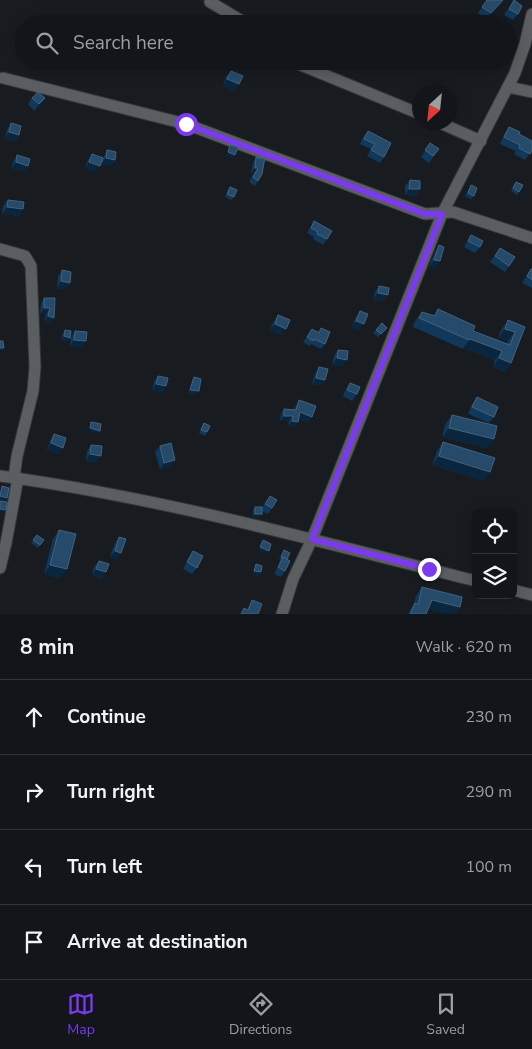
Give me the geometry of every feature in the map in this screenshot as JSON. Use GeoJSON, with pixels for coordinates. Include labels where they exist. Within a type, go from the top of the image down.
{"type":"FeatureCollection","features":[{"type":"Feature","properties":{"kind":"street"},"geometry":{"type":"LineString","coordinates":[[210,2],[232,15]]}},
{"type":"Feature","properties":{"kind":"street"},"geometry":{"type":"LineString","coordinates":[[517,68],[532,14]]}},
{"type":"Feature","properties":{"kind":"street"},"geometry":{"type":"LineString","coordinates":[[313,70],[412,111]]}},
{"type":"Feature","properties":{"kind":"street"},"geometry":{"type":"LineString","coordinates":[[282,614],[293,579],[312,539],[442,214],[516,70]]}},
{"type":"Feature","properties":{"kind":"street"},"geometry":{"type":"LineString","coordinates":[[3,78],[186,124],[425,214],[453,212],[532,238]]}},
{"type":"Feature","properties":{"kind":"street"},"geometry":{"type":"LineString","coordinates":[[508,87],[532,92]]}},
{"type":"Feature","properties":{"kind":"street"},"geometry":{"type":"LineString","coordinates":[[456,130],[481,141]]}},
{"type":"Feature","properties":{"kind":"street"},"geometry":{"type":"LineString","coordinates":[[0,250],[25,256],[31,266],[35,367],[34,382],[16,456],[16,478],[6,543],[0,568]]}},
{"type":"Feature","properties":{"kind":"street"},"geometry":{"type":"LineString","coordinates":[[0,476],[96,490],[190,510],[472,580]]}},
{"type":"Feature","properties":{"kind":"street"},"geometry":{"type":"LineString","coordinates":[[517,591],[532,595]]}},
{"type":"Feature","properties":{"kind":"building"},"geometry":{"type":"Polygon","coordinates":[[[487,0],[503,0],[491,13],[482,7],[487,0]]]}},
{"type":"Feature","properties":{"kind":"building"},"geometry":{"type":"Polygon","coordinates":[[[514,0],[522,6],[518,14],[509,9],[514,0]]]}},
{"type":"Feature","properties":{"kind":"building"},"geometry":{"type":"Polygon","coordinates":[[[231,71],[243,76],[239,84],[227,79],[231,71]]]}},
{"type":"Feature","properties":{"kind":"building"},"geometry":{"type":"Polygon","coordinates":[[[38,92],[45,98],[39,104],[32,98],[38,92]]]}},
{"type":"Feature","properties":{"kind":"building"},"geometry":{"type":"Polygon","coordinates":[[[11,123],[21,126],[19,135],[9,132],[11,123]]]}},
{"type":"Feature","properties":{"kind":"building"},"geometry":{"type":"Polygon","coordinates":[[[509,127],[532,141],[530,154],[519,148],[520,145],[504,137],[509,127]]]}},
{"type":"Feature","properties":{"kind":"building"},"geometry":{"type":"Polygon","coordinates":[[[368,131],[391,143],[384,157],[371,150],[375,144],[364,139],[368,131]]]}},
{"type":"Feature","properties":{"kind":"building"},"geometry":{"type":"Polygon","coordinates":[[[430,143],[439,149],[433,156],[425,150],[430,143]]]}},
{"type":"Feature","properties":{"kind":"building"},"geometry":{"type":"Polygon","coordinates":[[[230,145],[238,147],[235,155],[228,152],[230,145]]]}},
{"type":"Feature","properties":{"kind":"building"},"geometry":{"type":"Polygon","coordinates":[[[107,150],[116,152],[115,160],[106,158],[107,150]]]}},
{"type":"Feature","properties":{"kind":"building"},"geometry":{"type":"Polygon","coordinates":[[[92,154],[103,158],[100,166],[89,162],[92,154]]]}},
{"type":"Feature","properties":{"kind":"building"},"geometry":{"type":"Polygon","coordinates":[[[17,155],[30,159],[28,166],[16,162],[17,155]]]}},
{"type":"Feature","properties":{"kind":"building"},"geometry":{"type":"Polygon","coordinates":[[[256,157],[263,159],[265,157],[262,174],[258,181],[253,177],[258,168],[255,168],[256,157]]]}},
{"type":"Feature","properties":{"kind":"building"},"geometry":{"type":"Polygon","coordinates":[[[410,180],[420,181],[420,189],[409,189],[410,180]]]}},
{"type":"Feature","properties":{"kind":"building"},"geometry":{"type":"Polygon","coordinates":[[[516,182],[523,185],[519,192],[513,188],[516,182]]]}},
{"type":"Feature","properties":{"kind":"building"},"geometry":{"type":"Polygon","coordinates":[[[471,185],[477,188],[474,196],[468,193],[471,185]]]}},
{"type":"Feature","properties":{"kind":"building"},"geometry":{"type":"Polygon","coordinates":[[[230,187],[237,190],[234,197],[227,194],[230,187]]]}},
{"type":"Feature","properties":{"kind":"building"},"geometry":{"type":"Polygon","coordinates":[[[8,200],[24,202],[23,209],[7,207],[8,200]]]}},
{"type":"Feature","properties":{"kind":"building"},"geometry":{"type":"Polygon","coordinates":[[[314,221],[332,231],[327,239],[317,234],[318,232],[311,228],[314,221]]]}},
{"type":"Feature","properties":{"kind":"building"},"geometry":{"type":"Polygon","coordinates":[[[471,235],[483,241],[480,247],[468,241],[471,235]]]}},
{"type":"Feature","properties":{"kind":"building"},"geometry":{"type":"Polygon","coordinates":[[[439,245],[444,247],[440,261],[434,260],[439,245]]]}},
{"type":"Feature","properties":{"kind":"building"},"geometry":{"type":"Polygon","coordinates":[[[500,248],[515,257],[509,266],[495,256],[500,248]]]}},
{"type":"Feature","properties":{"kind":"building"},"geometry":{"type":"Polygon","coordinates":[[[532,269],[532,280],[527,276],[532,269]]]}},
{"type":"Feature","properties":{"kind":"building"},"geometry":{"type":"Polygon","coordinates":[[[62,270],[71,272],[70,283],[61,281],[62,270]]]}},
{"type":"Feature","properties":{"kind":"building"},"geometry":{"type":"Polygon","coordinates":[[[379,286],[389,288],[388,295],[378,293],[379,286]]]}},
{"type":"Feature","properties":{"kind":"building"},"geometry":{"type":"Polygon","coordinates":[[[44,298],[55,298],[54,318],[48,316],[50,308],[44,308],[44,298]]]}},
{"type":"Feature","properties":{"kind":"building"},"geometry":{"type":"Polygon","coordinates":[[[438,309],[475,326],[473,331],[510,345],[515,332],[505,329],[508,320],[525,327],[511,363],[499,358],[502,351],[469,340],[419,318],[422,312],[435,316],[438,309]]]}},
{"type":"Feature","properties":{"kind":"building"},"geometry":{"type":"Polygon","coordinates":[[[360,311],[368,314],[364,324],[356,321],[360,311]]]}},
{"type":"Feature","properties":{"kind":"building"},"geometry":{"type":"Polygon","coordinates":[[[278,315],[290,320],[286,329],[275,324],[278,315]]]}},
{"type":"Feature","properties":{"kind":"building"},"geometry":{"type":"Polygon","coordinates":[[[382,323],[387,328],[381,334],[376,330],[382,323]]]}},
{"type":"Feature","properties":{"kind":"building"},"geometry":{"type":"Polygon","coordinates":[[[321,328],[330,332],[325,344],[314,339],[313,341],[307,337],[312,329],[319,333],[321,328]]]}},
{"type":"Feature","properties":{"kind":"building"},"geometry":{"type":"Polygon","coordinates":[[[65,330],[71,331],[70,338],[64,336],[65,330]]]}},
{"type":"Feature","properties":{"kind":"building"},"geometry":{"type":"Polygon","coordinates":[[[75,331],[87,332],[86,341],[74,340],[75,331]]]}},
{"type":"Feature","properties":{"kind":"building"},"geometry":{"type":"Polygon","coordinates":[[[0,341],[3,341],[4,348],[0,348],[0,341]]]}},
{"type":"Feature","properties":{"kind":"building"},"geometry":{"type":"Polygon","coordinates":[[[338,350],[348,351],[347,360],[337,358],[338,350]]]}},
{"type":"Feature","properties":{"kind":"building"},"geometry":{"type":"Polygon","coordinates":[[[319,367],[328,369],[325,380],[316,378],[319,367]]]}},
{"type":"Feature","properties":{"kind":"building"},"geometry":{"type":"Polygon","coordinates":[[[158,376],[168,378],[166,386],[156,384],[158,376]]]}},
{"type":"Feature","properties":{"kind":"building"},"geometry":{"type":"Polygon","coordinates":[[[194,377],[201,379],[199,391],[190,390],[194,377]]]}},
{"type":"Feature","properties":{"kind":"building"},"geometry":{"type":"Polygon","coordinates":[[[350,383],[360,387],[357,394],[347,390],[350,383]]]}},
{"type":"Feature","properties":{"kind":"building"},"geometry":{"type":"Polygon","coordinates":[[[477,397],[498,407],[494,417],[472,407],[477,397]]]}},
{"type":"Feature","properties":{"kind":"building"},"geometry":{"type":"Polygon","coordinates":[[[299,400],[316,406],[312,417],[300,412],[298,422],[292,421],[293,416],[284,416],[284,409],[296,410],[299,400]]]}},
{"type":"Feature","properties":{"kind":"building"},"geometry":{"type":"Polygon","coordinates":[[[452,415],[497,426],[494,439],[449,428],[452,415]]]}},
{"type":"Feature","properties":{"kind":"building"},"geometry":{"type":"Polygon","coordinates":[[[91,422],[101,424],[100,431],[90,428],[91,422]]]}},
{"type":"Feature","properties":{"kind":"building"},"geometry":{"type":"Polygon","coordinates":[[[204,423],[210,426],[207,432],[201,430],[204,423]]]}},
{"type":"Feature","properties":{"kind":"building"},"geometry":{"type":"Polygon","coordinates":[[[54,434],[66,438],[63,448],[51,443],[54,434]]]}},
{"type":"Feature","properties":{"kind":"building"},"geometry":{"type":"Polygon","coordinates":[[[443,442],[495,458],[490,472],[439,456],[443,442]]]}},
{"type":"Feature","properties":{"kind":"building"},"geometry":{"type":"Polygon","coordinates":[[[171,443],[175,460],[164,463],[160,446],[171,443]]]}},
{"type":"Feature","properties":{"kind":"building"},"geometry":{"type":"Polygon","coordinates":[[[91,445],[102,446],[101,456],[90,454],[91,445]]]}},
{"type":"Feature","properties":{"kind":"building"},"geometry":{"type":"Polygon","coordinates":[[[2,486],[9,488],[7,498],[0,496],[2,486]]]}},
{"type":"Feature","properties":{"kind":"building"},"geometry":{"type":"Polygon","coordinates":[[[270,496],[277,500],[272,508],[265,504],[270,496]]]}},
{"type":"Feature","properties":{"kind":"building"},"geometry":{"type":"Polygon","coordinates":[[[0,501],[7,502],[6,510],[0,509],[0,501]]]}},
{"type":"Feature","properties":{"kind":"building"},"geometry":{"type":"Polygon","coordinates":[[[255,507],[262,507],[262,514],[255,514],[255,507]]]}},
{"type":"Feature","properties":{"kind":"building"},"geometry":{"type":"Polygon","coordinates":[[[59,530],[76,534],[67,569],[50,565],[59,530]]]}},
{"type":"Feature","properties":{"kind":"building"},"geometry":{"type":"Polygon","coordinates":[[[37,535],[44,540],[40,545],[33,540],[37,535]]]}},
{"type":"Feature","properties":{"kind":"building"},"geometry":{"type":"Polygon","coordinates":[[[119,537],[126,539],[121,553],[115,551],[119,537]]]}},
{"type":"Feature","properties":{"kind":"building"},"geometry":{"type":"Polygon","coordinates":[[[263,540],[271,544],[269,551],[260,547],[263,540]]]}},
{"type":"Feature","properties":{"kind":"building"},"geometry":{"type":"Polygon","coordinates":[[[284,550],[290,553],[287,559],[281,557],[284,550]]]}},
{"type":"Feature","properties":{"kind":"building"},"geometry":{"type":"Polygon","coordinates":[[[193,551],[203,556],[197,568],[187,562],[193,551]]]}},
{"type":"Feature","properties":{"kind":"building"},"geometry":{"type":"Polygon","coordinates":[[[283,557],[290,561],[285,571],[278,567],[283,557]]]}},
{"type":"Feature","properties":{"kind":"building"},"geometry":{"type":"Polygon","coordinates":[[[99,561],[109,564],[106,572],[96,569],[99,561]]]}},
{"type":"Feature","properties":{"kind":"building"},"geometry":{"type":"Polygon","coordinates":[[[256,564],[262,566],[261,572],[254,571],[256,564]]]}},
{"type":"Feature","properties":{"kind":"building"},"geometry":{"type":"Polygon","coordinates":[[[422,587],[462,597],[460,607],[432,600],[426,614],[410,614],[415,603],[418,605],[422,587]]]}},
{"type":"Feature","properties":{"kind":"building"},"geometry":{"type":"Polygon","coordinates":[[[252,600],[262,604],[258,614],[241,614],[244,608],[248,610],[252,600]]]}},
{"type":"Feature","properties":{"kind":"route"},"geometry":{"type":"LineString","coordinates":[[186,124],[425,214],[442,214],[312,539],[429,569]]}}]}
